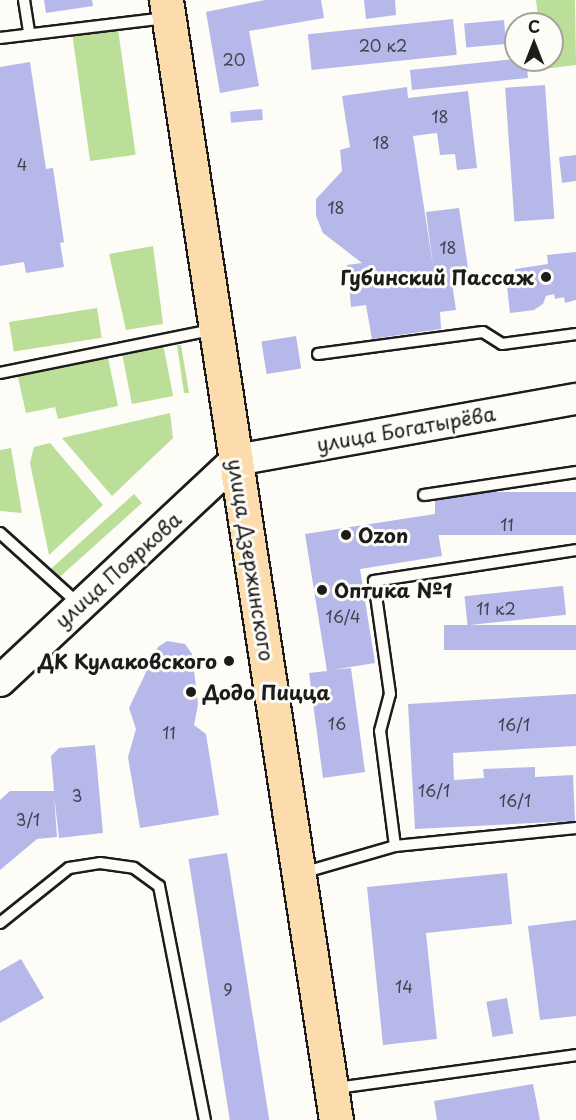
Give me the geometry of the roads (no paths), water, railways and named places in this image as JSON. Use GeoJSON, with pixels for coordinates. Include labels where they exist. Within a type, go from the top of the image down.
{"type":"FeatureCollection","features":[{"type":"Feature","properties":{"kind":"main road","name":"улица Дзержинского"},"geometry":{"type":"LineString","coordinates":[[167,9],[334,1104]]}},
{"type":"Feature","properties":{"kind":"main road","name":"улица Богатырёва"},"geometry":{"type":"LineString","coordinates":[[236,460],[576,399]]}},
{"type":"Feature","properties":{"kind":"main road","name":"улица Пояркова"},"geometry":{"type":"LineString","coordinates":[[0,681],[236,460]]}},
{"type":"Feature","properties":{"kind":"lane"},"geometry":{"type":"LineString","coordinates":[[24,0],[29,33]]}},
{"type":"Feature","properties":{"kind":"lane"},"geometry":{"type":"LineString","coordinates":[[0,38],[167,9]]}},
{"type":"Feature","properties":{"kind":"lane"},"geometry":{"type":"LineString","coordinates":[[0,373],[216,329]]}},
{"type":"Feature","properties":{"kind":"lane"},"geometry":{"type":"LineString","coordinates":[[318,354],[483,332],[502,344],[576,334]]}},
{"type":"Feature","properties":{"kind":"lane"},"geometry":{"type":"LineString","coordinates":[[424,495],[576,472]]}},
{"type":"Feature","properties":{"kind":"lane"},"geometry":{"type":"LineString","coordinates":[[0,533],[80,605]]}},
{"type":"Feature","properties":{"kind":"lane"},"geometry":{"type":"LineString","coordinates":[[395,846],[380,730],[390,694],[374,581],[576,550]]}},
{"type":"Feature","properties":{"kind":"lane"},"geometry":{"type":"LineString","coordinates":[[299,874],[395,846],[576,828]]}},
{"type":"Feature","properties":{"kind":"lane"},"geometry":{"type":"LineString","coordinates":[[0,923],[69,868],[100,863],[134,868],[159,886],[205,1120]]}},
{"type":"Feature","properties":{"kind":"lane"},"geometry":{"type":"LineString","coordinates":[[334,1104],[576,1055]]}},
{"type":"Feature","properties":{"kind":"place","name":"Губинский Пассаж"},"geometry":{"type":"Point","coordinates":[546,277]}},
{"type":"Feature","properties":{"kind":"place","name":"Ozon"},"geometry":{"type":"Point","coordinates":[346,535]}},
{"type":"Feature","properties":{"kind":"place","name":"Оптика №1"},"geometry":{"type":"Point","coordinates":[322,590]}},
{"type":"Feature","properties":{"kind":"place","name":"ДК Кулаковского"},"geometry":{"type":"Point","coordinates":[229,661]}},
{"type":"Feature","properties":{"kind":"place","name":"Додо Пицца"},"geometry":{"type":"Point","coordinates":[191,692]}}]}
